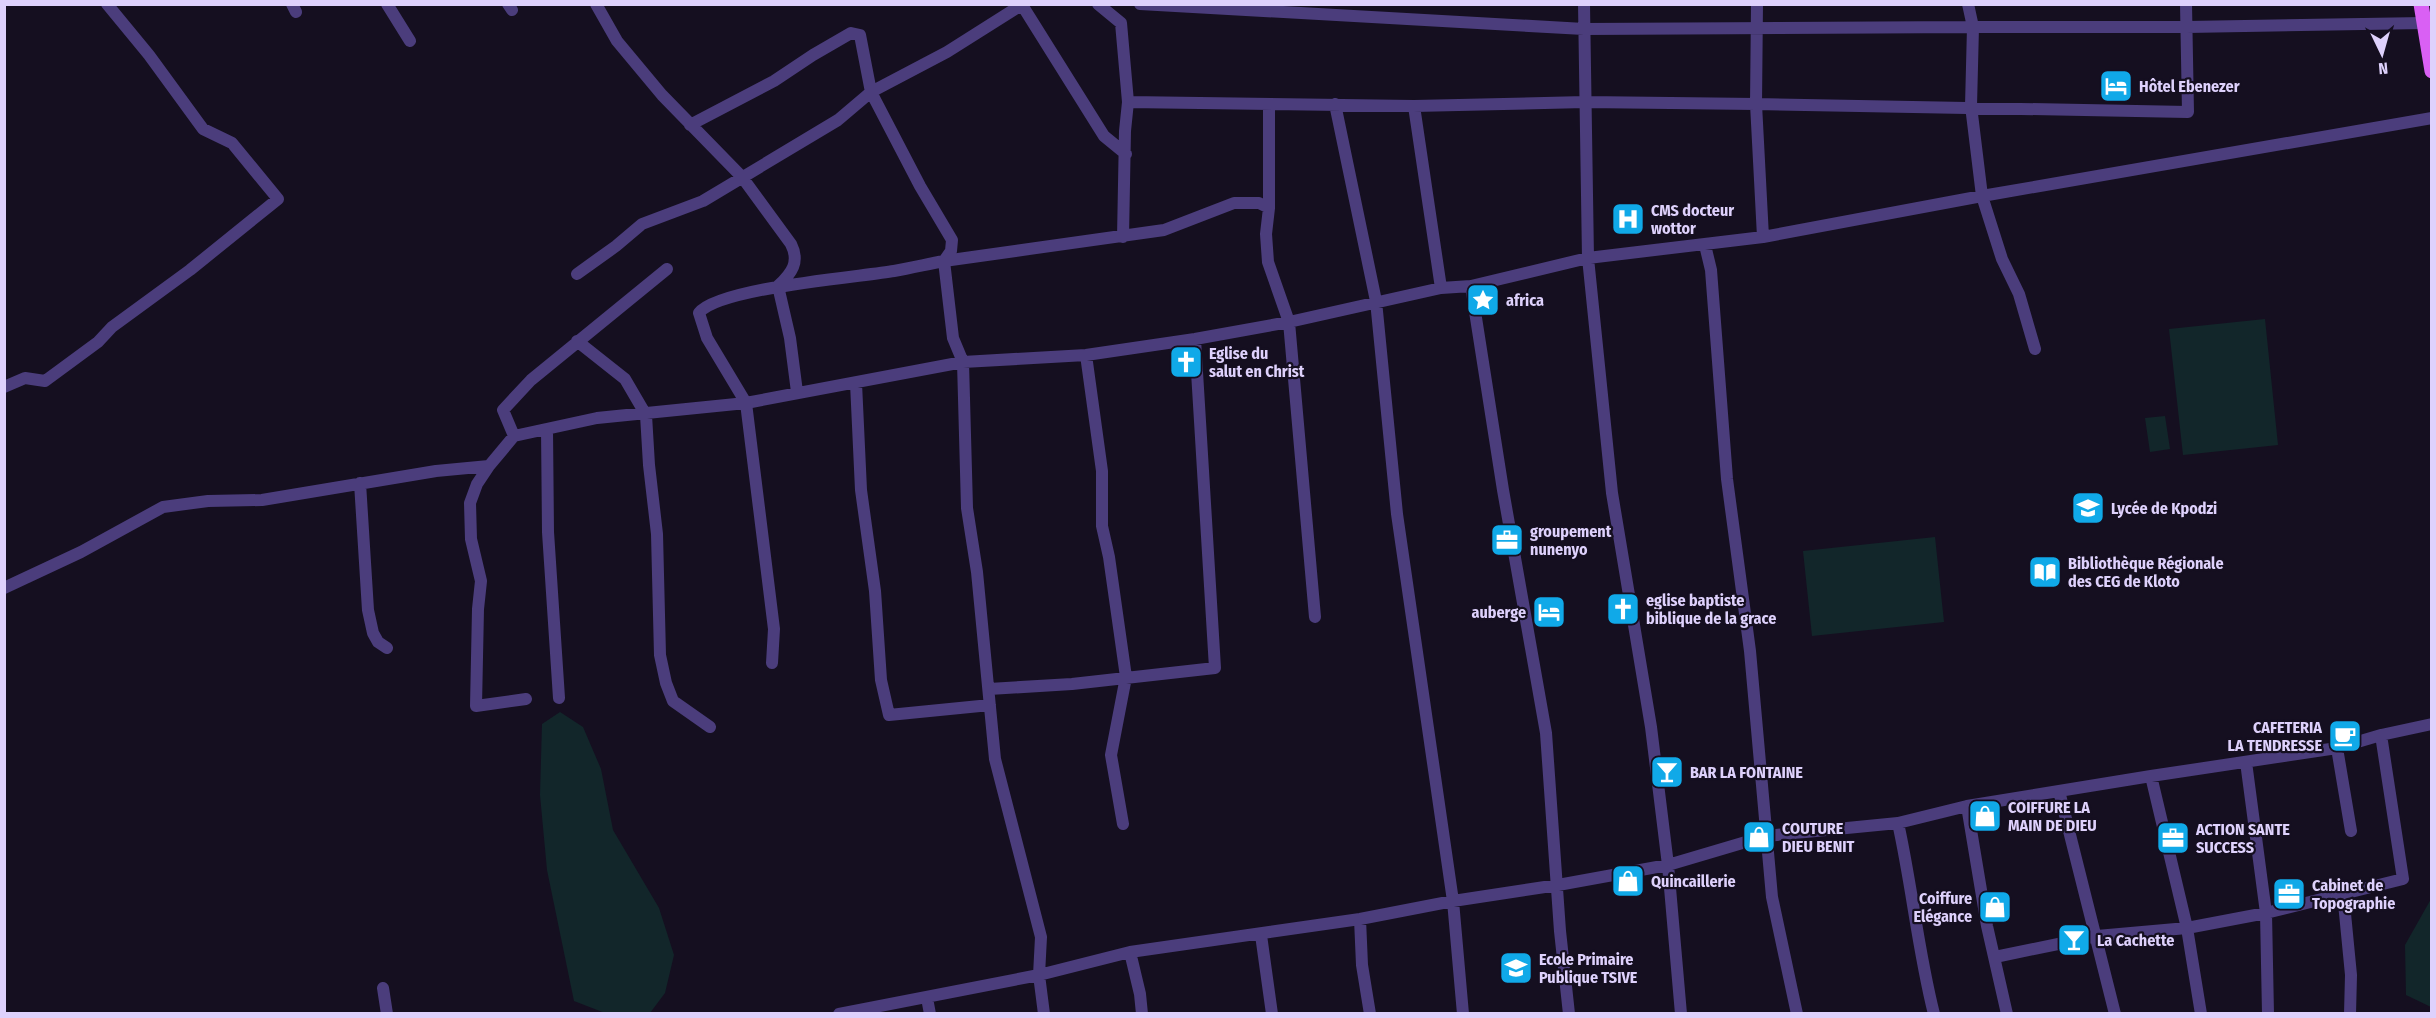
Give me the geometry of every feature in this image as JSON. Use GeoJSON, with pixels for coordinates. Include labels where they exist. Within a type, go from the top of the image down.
{"type":"FeatureCollection","features":[{"type":"Feature","properties":{"kind":"main road"},"geometry":{"type":"LineString","coordinates":[[2421,4],[2432,70]]}},
{"type":"Feature","properties":{"kind":"street"},"geometry":{"type":"LineString","coordinates":[[4,387],[25,378],[45,381],[98,342],[112,327],[190,270],[278,199],[232,143],[203,129],[149,55],[107,4]]}},
{"type":"Feature","properties":{"kind":"street"},"geometry":{"type":"LineString","coordinates":[[387,4],[410,41]]}},
{"type":"Feature","properties":{"kind":"street"},"geometry":{"type":"LineString","coordinates":[[596,4],[617,41],[690,125],[742,177],[796,254],[796,262],[778,286],[790,338],[797,392]]}},
{"type":"Feature","properties":{"kind":"street"},"geometry":{"type":"LineString","coordinates":[[1098,4],[1121,23],[1128,102],[1125,131],[1123,237]]}},
{"type":"Feature","properties":{"kind":"street"},"geometry":{"type":"LineString","coordinates":[[1140,4],[1584,29],[2187,27],[2424,23]]}},
{"type":"Feature","properties":{"kind":"street"},"geometry":{"type":"LineString","coordinates":[[1584,4],[1588,258],[1612,493],[1651,727],[1668,865],[1681,1014]]}},
{"type":"Feature","properties":{"kind":"street"},"geometry":{"type":"LineString","coordinates":[[1757,4],[1756,104],[1763,237]]}},
{"type":"Feature","properties":{"kind":"street"},"geometry":{"type":"LineString","coordinates":[[1968,4],[1973,27],[1971,106],[1982,196],[2002,259],[2019,294],[2035,349]]}},
{"type":"Feature","properties":{"kind":"street"},"geometry":{"type":"LineString","coordinates":[[1128,102],[1414,106],[1585,102],[1971,106],[2188,112],[2186,4]]}},
{"type":"Feature","properties":{"kind":"street"},"geometry":{"type":"LineString","coordinates":[[577,274],[642,224],[703,201],[837,120],[872,92],[947,52],[1022,5],[1104,136],[1125,154]]}},
{"type":"Feature","properties":{"kind":"street"},"geometry":{"type":"LineString","coordinates":[[690,125],[774,81],[851,33],[860,35],[872,92],[920,186],[952,240],[951,251],[944,261],[953,338],[963,362],[967,508],[977,572],[995,759],[1041,937],[1039,975],[1044,1014]]}},
{"type":"Feature","properties":{"kind":"street"},"geometry":{"type":"LineString","coordinates":[[1269,104],[1269,208],[1266,234],[1268,262],[1289,322],[1315,617]]}},
{"type":"Feature","properties":{"kind":"street"},"geometry":{"type":"LineString","coordinates":[[1335,104],[1376,302],[1397,514],[1453,901],[1463,1014]]}},
{"type":"Feature","properties":{"kind":"street"},"geometry":{"type":"LineString","coordinates":[[1414,106],[1442,288]]}},
{"type":"Feature","properties":{"kind":"street"},"geometry":{"type":"LineString","coordinates":[[526,699],[476,706],[478,609],[481,581],[471,539],[470,503],[477,484],[514,436],[597,418],[646,415],[746,403],[963,362],[1086,355],[1195,339],[1289,322],[1442,288],[1471,286],[1588,258],[1763,237],[1982,196],[2432,118]]}},
{"type":"Feature","properties":{"kind":"street"},"geometry":{"type":"LineString","coordinates":[[772,663],[774,629],[746,403],[707,338],[699,313],[703,307],[724,299],[778,286],[895,271],[944,261],[1164,230],[1234,203],[1259,203],[1269,208]]}},
{"type":"Feature","properties":{"kind":"street"},"geometry":{"type":"LineString","coordinates":[[1705,245],[1711,270],[1727,480],[1750,651],[1772,897],[1797,1014]]}},
{"type":"Feature","properties":{"kind":"street"},"geometry":{"type":"LineString","coordinates":[[514,436],[503,410],[531,380],[666,269]]}},
{"type":"Feature","properties":{"kind":"street"},"geometry":{"type":"LineString","coordinates":[[1471,286],[1503,490],[1546,733],[1563,970],[1569,1014]]}},
{"type":"Feature","properties":{"kind":"street"},"geometry":{"type":"LineString","coordinates":[[989,689],[1072,684],[1215,668],[1195,339]]}},
{"type":"Feature","properties":{"kind":"street"},"geometry":{"type":"LineString","coordinates":[[577,341],[625,379],[646,415],[657,534],[660,655],[673,701],[710,727]]}},
{"type":"Feature","properties":{"kind":"street"},"geometry":{"type":"LineString","coordinates":[[1086,355],[1102,471],[1102,526],[1126,677],[1111,755],[1123,824]]}},
{"type":"Feature","properties":{"kind":"street"},"geometry":{"type":"LineString","coordinates":[[856,383],[861,490],[874,591],[881,680],[889,715],[990,705]]}},
{"type":"Feature","properties":{"kind":"street"},"geometry":{"type":"LineString","coordinates":[[547,430],[548,532],[559,698]]}},
{"type":"Feature","properties":{"kind":"street"},"geometry":{"type":"LineString","coordinates":[[4,588],[81,552],[163,507],[208,501],[262,500],[436,471],[489,466]]}},
{"type":"Feature","properties":{"kind":"street"},"geometry":{"type":"LineString","coordinates":[[360,483],[369,610],[373,633],[378,642],[387,648]]}},
{"type":"Feature","properties":{"kind":"street"},"geometry":{"type":"LineString","coordinates":[[839,1014],[1039,975],[1130,952],[1360,919],[1668,865],[1766,836],[1898,824],[1967,806],[2337,748],[2381,735],[2432,724]]}},
{"type":"Feature","properties":{"kind":"street"},"geometry":{"type":"LineString","coordinates":[[1995,957],[2097,936],[2187,928],[2266,913],[2403,879],[2381,735]]}},
{"type":"Feature","properties":{"kind":"street"},"geometry":{"type":"LineString","coordinates":[[2337,748],[2351,831]]}},
{"type":"Feature","properties":{"kind":"street"},"geometry":{"type":"LineString","coordinates":[[2246,762],[2266,913],[2268,1014]]}},
{"type":"Feature","properties":{"kind":"street"},"geometry":{"type":"LineString","coordinates":[[2151,776],[2187,928],[2201,1014]]}},
{"type":"Feature","properties":{"kind":"street"},"geometry":{"type":"LineString","coordinates":[[2059,791],[2115,1014]]}},
{"type":"Feature","properties":{"kind":"street"},"geometry":{"type":"LineString","coordinates":[[1967,806],[2007,1014]]}},
{"type":"Feature","properties":{"kind":"street"},"geometry":{"type":"LineString","coordinates":[[1898,824],[1910,874],[1926,985],[1934,1014]]}},
{"type":"Feature","properties":{"kind":"street"},"geometry":{"type":"LineString","coordinates":[[2343,893],[2351,975],[2350,1014]]}},
{"type":"Feature","properties":{"kind":"street"},"geometry":{"type":"LineString","coordinates":[[1360,919],[1362,965],[1370,1014]]}},
{"type":"Feature","properties":{"kind":"street"},"geometry":{"type":"LineString","coordinates":[[1261,935],[1272,1014]]}},
{"type":"Feature","properties":{"kind":"street"},"geometry":{"type":"LineString","coordinates":[[1130,952],[1140,994],[1142,1014]]}},
{"type":"Feature","properties":{"kind":"street"},"geometry":{"type":"LineString","coordinates":[[383,988],[387,1014]]}},
{"type":"Feature","properties":{"kind":"street"},"geometry":{"type":"LineString","coordinates":[[927,998],[930,1014]]}},
{"type":"Feature","properties":{"kind":"green space"},"geometry":{"type":"Polygon","coordinates":[[[2265,319],[2278,445],[2183,455],[2169,329],[2265,319]]]}},
{"type":"Feature","properties":{"kind":"green space"},"geometry":{"type":"Polygon","coordinates":[[[2165,416],[2170,449],[2150,452],[2145,418],[2165,416]]]}},
{"type":"Feature","properties":{"kind":"green space"},"geometry":{"type":"Polygon","coordinates":[[[1935,537],[1944,622],[1812,636],[1803,551],[1935,537]]]}},
{"type":"Feature","properties":{"kind":"green space"},"geometry":{"type":"Polygon","coordinates":[[[560,712],[583,727],[601,769],[613,830],[659,908],[674,955],[665,993],[650,1013],[605,1013],[574,1001],[547,870],[540,795],[542,724],[560,712]]]}},
{"type":"Feature","properties":{"kind":"green space"},"geometry":{"type":"Polygon","coordinates":[[[2431,899],[2431,1007],[2406,995],[2405,945],[2431,899]]]}},
{"type":"Feature","properties":{"kind":"place","name":"Hôtel Ebenezer"},"geometry":{"type":"Point","coordinates":[2116,86]}},
{"type":"Feature","properties":{"kind":"place","name":"CMS docteur wottor"},"geometry":{"type":"Point","coordinates":[1628,219]}},
{"type":"Feature","properties":{"kind":"place","name":"africa"},"geometry":{"type":"Point","coordinates":[1483,300]}},
{"type":"Feature","properties":{"kind":"place","name":"Eglise du salut en Christ"},"geometry":{"type":"Point","coordinates":[1186,362]}},
{"type":"Feature","properties":{"kind":"place","name":"Lycée de Kpodzi"},"geometry":{"type":"Point","coordinates":[2088,508]}},
{"type":"Feature","properties":{"kind":"place","name":"groupement nunenyo"},"geometry":{"type":"Point","coordinates":[1507,540]}},
{"type":"Feature","properties":{"kind":"place","name":"Bibliothèque Régionale des CEG de Kloto"},"geometry":{"type":"Point","coordinates":[2045,572]}},
{"type":"Feature","properties":{"kind":"place","name":"eglise baptiste biblique de la grace"},"geometry":{"type":"Point","coordinates":[1623,609]}},
{"type":"Feature","properties":{"kind":"place","name":"auberge"},"geometry":{"type":"Point","coordinates":[1549,612]}},
{"type":"Feature","properties":{"kind":"place","name":"CAFETERIA LA TENDRESSE"},"geometry":{"type":"Point","coordinates":[2345,736]}},
{"type":"Feature","properties":{"kind":"place","name":"BAR LA FONTAINE"},"geometry":{"type":"Point","coordinates":[1667,772]}},
{"type":"Feature","properties":{"kind":"place","name":"COIFFURE LA MAIN DE DIEU"},"geometry":{"type":"Point","coordinates":[1985,816]}},
{"type":"Feature","properties":{"kind":"place","name":"COUTURE DIEU BENIT"},"geometry":{"type":"Point","coordinates":[1759,837]}},
{"type":"Feature","properties":{"kind":"place","name":"ACTION SANTE SUCCESS"},"geometry":{"type":"Point","coordinates":[2173,838]}},
{"type":"Feature","properties":{"kind":"place","name":"Quincaillerie"},"geometry":{"type":"Point","coordinates":[1628,881]}},
{"type":"Feature","properties":{"kind":"place","name":"Cabinet de Topographie"},"geometry":{"type":"Point","coordinates":[2289,894]}},
{"type":"Feature","properties":{"kind":"place","name":"Coiffure Elégance"},"geometry":{"type":"Point","coordinates":[1995,907]}},
{"type":"Feature","properties":{"kind":"place","name":"La Cachette"},"geometry":{"type":"Point","coordinates":[2074,940]}},
{"type":"Feature","properties":{"kind":"place","name":"Ecole Primaire Publique TSIVE"},"geometry":{"type":"Point","coordinates":[1516,968]}}]}
